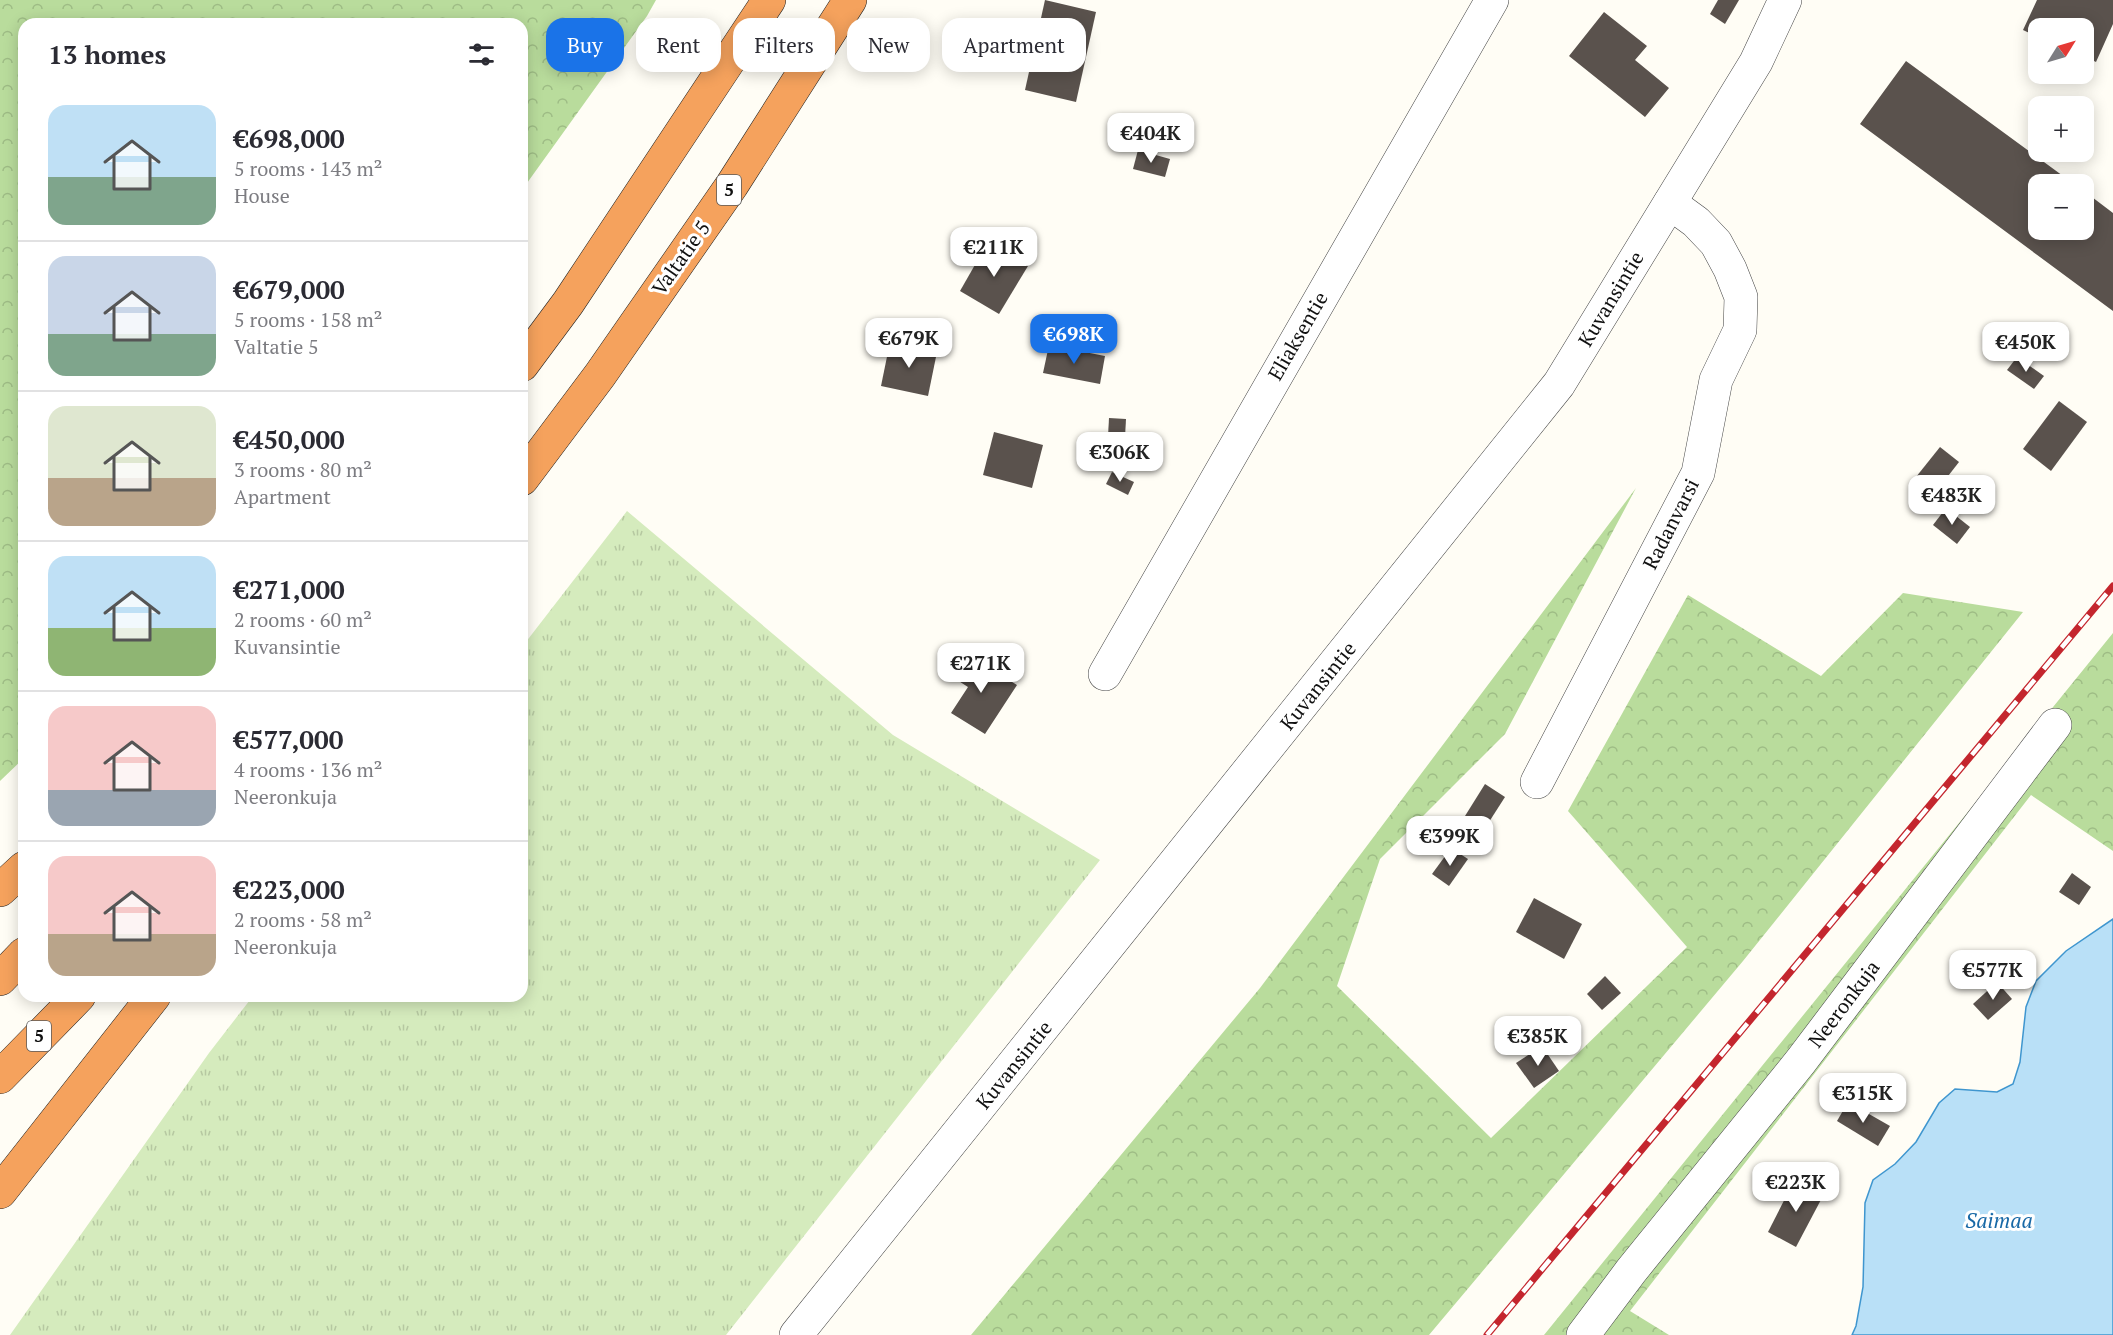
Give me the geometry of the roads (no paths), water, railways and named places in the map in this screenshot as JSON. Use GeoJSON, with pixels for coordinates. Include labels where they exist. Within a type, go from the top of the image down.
{"type":"FeatureCollection","features":[{"type":"Feature","properties":{"kind":"highway"},"geometry":{"type":"LineString","coordinates":[[528,357],[568,303],[769,0]]}},
{"type":"Feature","properties":{"kind":"highway","name":"Valtatie 5"},"geometry":{"type":"LineString","coordinates":[[528,471],[600,375],[732,185],[849,0]]}},
{"type":"Feature","properties":{"kind":"highway"},"geometry":{"type":"LineString","coordinates":[[528,347],[568,303]]}},
{"type":"Feature","properties":{"kind":"highway"},"geometry":{"type":"LineString","coordinates":[[528,491],[600,375]]}},
{"type":"Feature","properties":{"kind":"highway"},"geometry":{"type":"LineString","coordinates":[[0,890],[18,874]]}},
{"type":"Feature","properties":{"kind":"highway"},"geometry":{"type":"LineString","coordinates":[[0,979],[18,960]]}},
{"type":"Feature","properties":{"kind":"highway","name":"5"},"geometry":{"type":"LineString","coordinates":[[0,1077],[73,1002]]}},
{"type":"Feature","properties":{"kind":"highway"},"geometry":{"type":"LineString","coordinates":[[0,1192],[149,1002]]}},
{"type":"Feature","properties":{"kind":"street","name":"Eliaksentie"},"geometry":{"type":"LineString","coordinates":[[1104,674],[1492,0]]}},
{"type":"Feature","properties":{"kind":"street","name":"Kuvansintie"},"geometry":{"type":"LineString","coordinates":[[796,1335],[1559,384],[1756,62],[1785,0]]}},
{"type":"Feature","properties":{"kind":"street","name":"Radanvarsi"},"geometry":{"type":"LineString","coordinates":[[1537,782],[1698,473],[1716,380],[1740,330],[1741,297],[1716,243],[1696,222],[1670,202]]}},
{"type":"Feature","properties":{"kind":"street","name":"Neeronkuja"},"geometry":{"type":"LineString","coordinates":[[1583,1335],[1631,1271],[1801,1061],[2055,725]]}},
{"type":"Feature","properties":{"kind":"water","name":"Saimaa"},"geometry":{"type":"Polygon","coordinates":[[[2113,919],[2113,1335],[1852,1335],[1856,1326],[1863,1287],[1865,1203],[1873,1180],[1895,1164],[1916,1142],[1939,1103],[1955,1089],[1997,1092],[2013,1084],[2020,1062],[2026,1007],[2036,981],[2066,951],[2113,919]]]}},
{"type":"Feature","properties":{"kind":"railway"},"geometry":{"type":"LineString","coordinates":[[1487,1335],[2113,586]]}}]}
